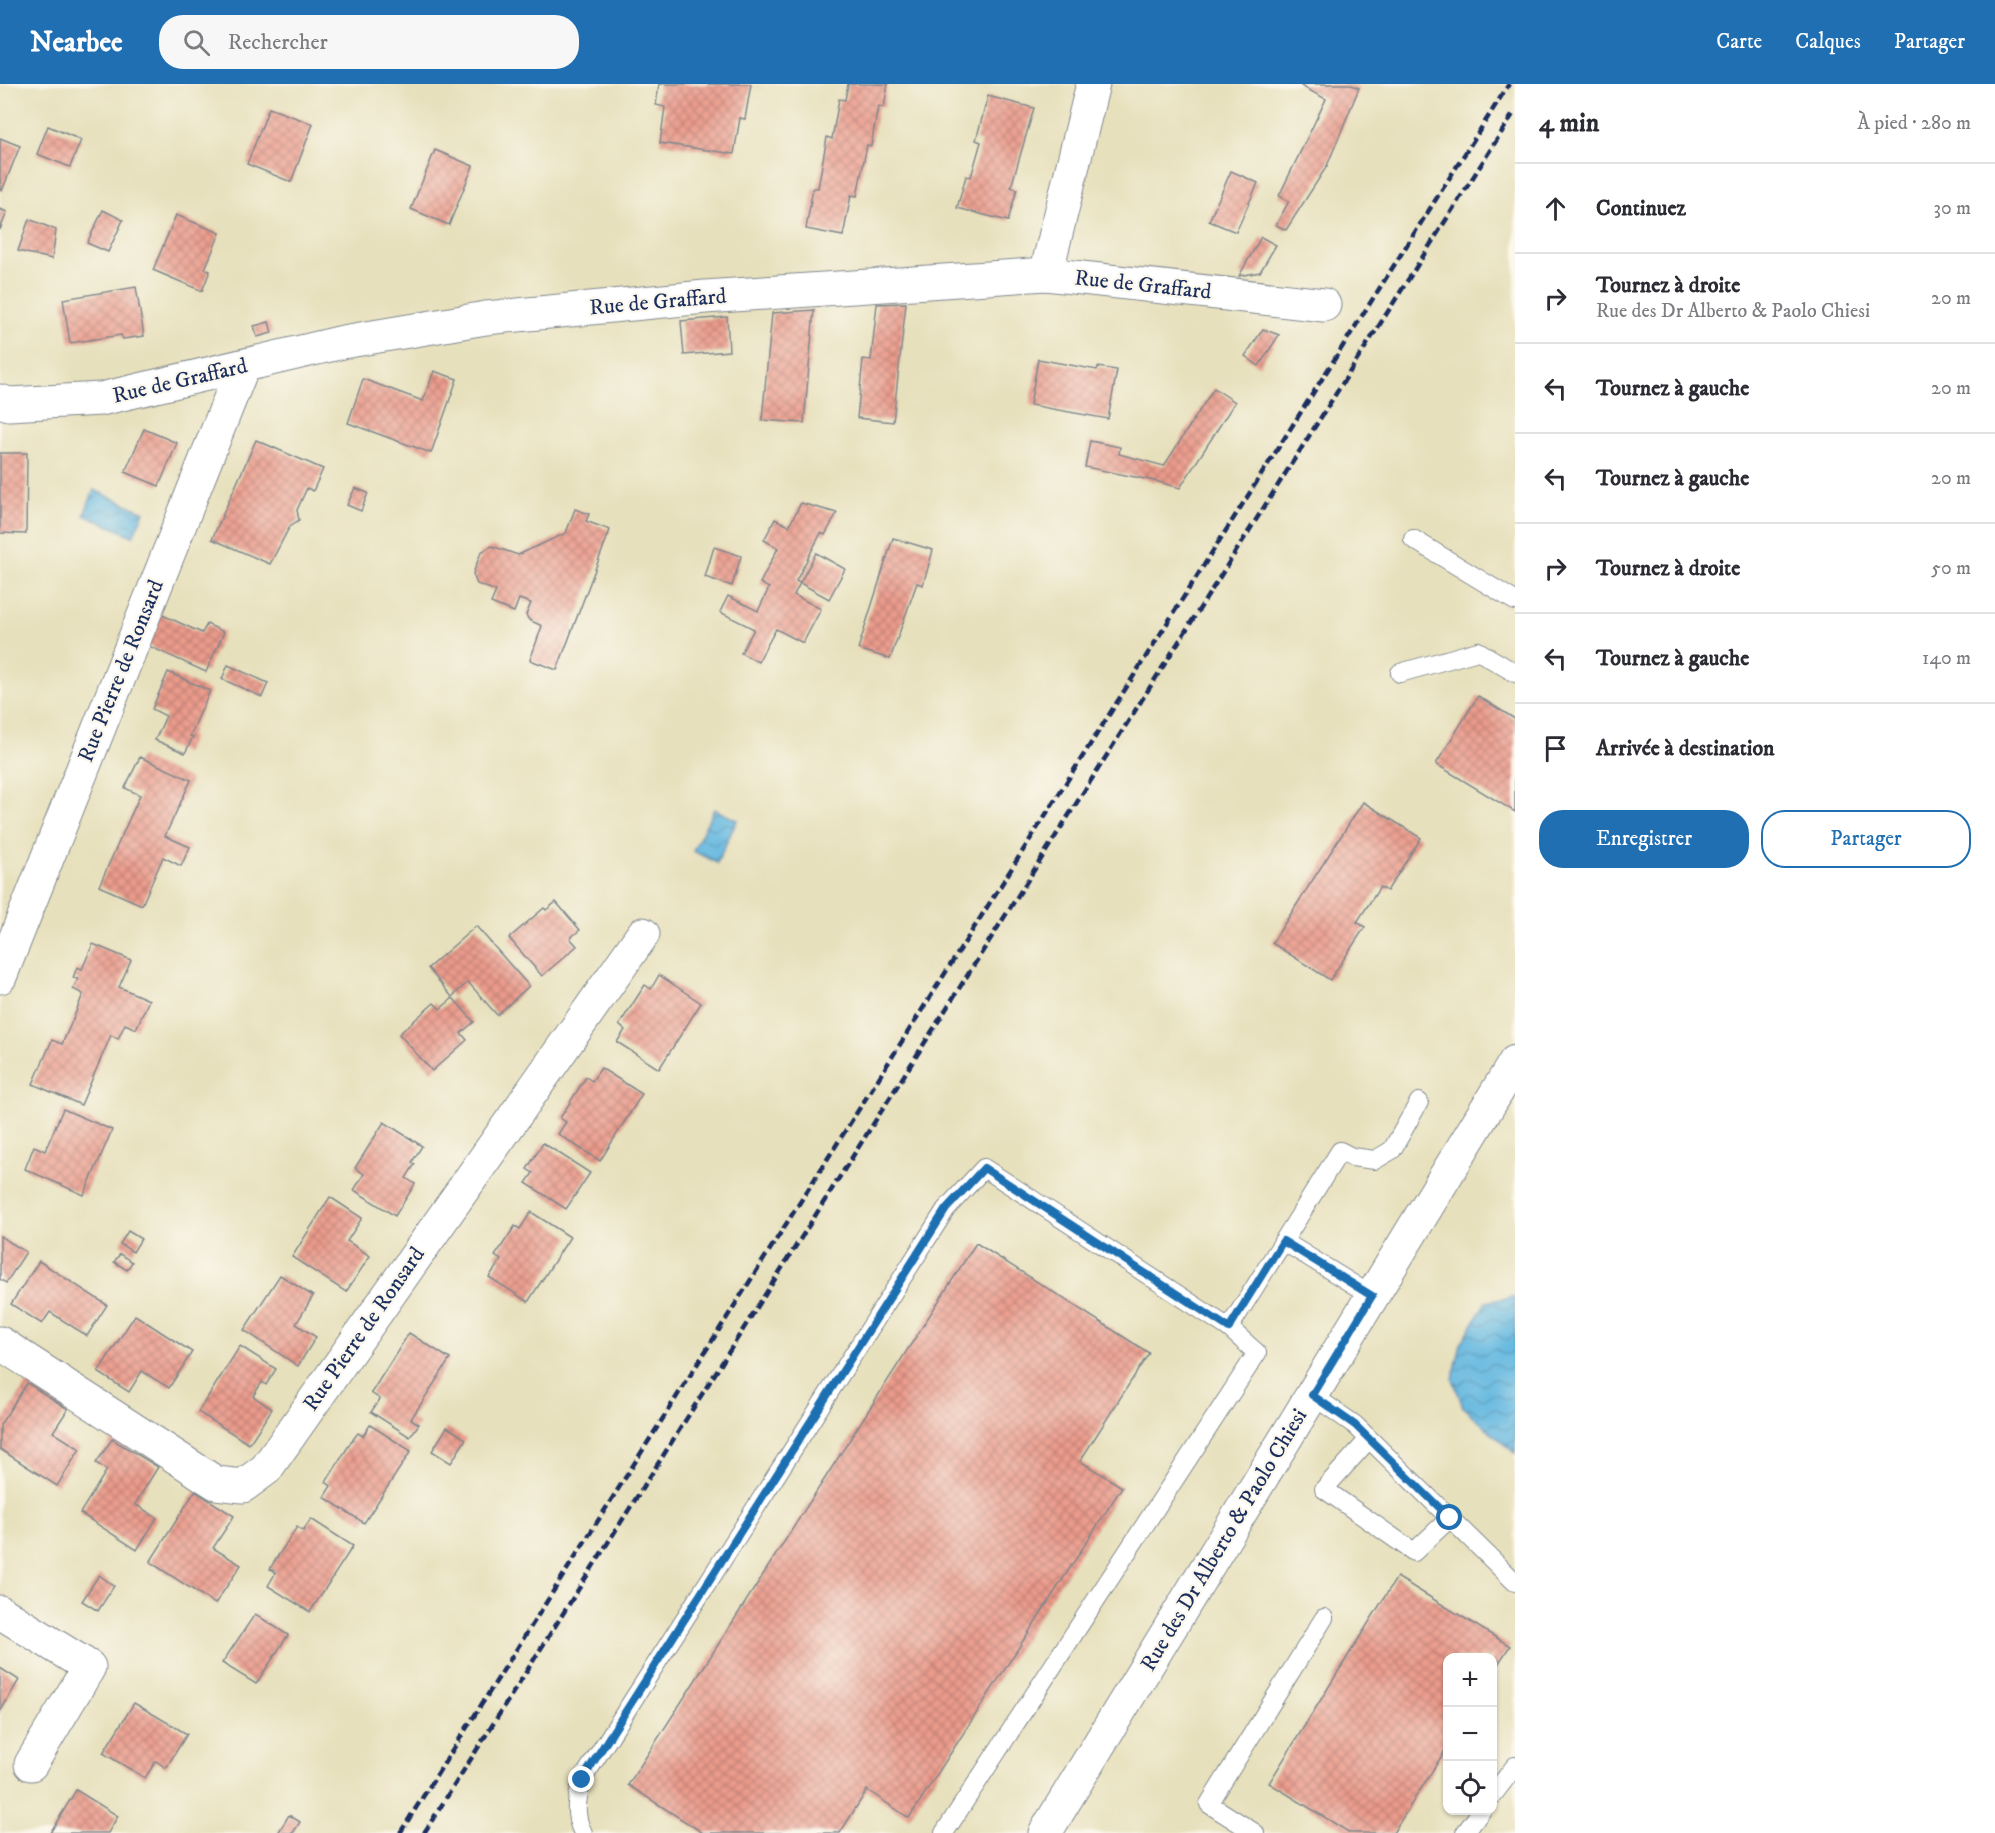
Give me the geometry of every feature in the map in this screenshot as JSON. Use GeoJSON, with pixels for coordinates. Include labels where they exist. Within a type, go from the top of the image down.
{"type":"FeatureCollection","features":[{"type":"Feature","properties":{"kind":"street"},"geometry":{"type":"LineString","coordinates":[[1046,274],[1093,84]]}},
{"type":"Feature","properties":{"kind":"street","name":"Rue de Graffard"},"geometry":{"type":"LineString","coordinates":[[0,401],[9,404],[101,399],[343,342],[486,318],[705,297],[1046,274],[1324,305]]}},
{"type":"Feature","properties":{"kind":"street","name":"Rue Pierre de Ronsard"},"geometry":{"type":"LineString","coordinates":[[0,977],[243,366]]}},
{"type":"Feature","properties":{"kind":"street","name":"Rue Pierre de Ronsard"},"geometry":{"type":"LineString","coordinates":[[0,1343],[216,1483],[243,1486],[266,1468],[643,934]]}},
{"type":"Feature","properties":{"kind":"street","name":"Rue des Dr Alberto & Paolo Chiesi"},"geometry":{"type":"LineString","coordinates":[[1045,1833],[1515,1062]]}},
{"type":"Feature","properties":{"kind":"street"},"geometry":{"type":"LineString","coordinates":[[0,1612],[89,1667],[31,1764]]}},
{"type":"Feature","properties":{"kind":"lane"},"geometry":{"type":"LineString","coordinates":[[1413,539],[1515,601]]}},
{"type":"Feature","properties":{"kind":"lane"},"geometry":{"type":"LineString","coordinates":[[1400,673],[1478,651],[1515,673]]}},
{"type":"Feature","properties":{"kind":"lane"},"geometry":{"type":"LineString","coordinates":[[1229,1328],[1340,1151],[1352,1157],[1375,1160],[1392,1150],[1419,1102]]}},
{"type":"Feature","properties":{"kind":"lane"},"geometry":{"type":"LineString","coordinates":[[583,1833],[575,1805],[582,1780],[946,1209],[984,1168],[1229,1328],[1257,1353],[945,1833]]}},
{"type":"Feature","properties":{"kind":"lane"},"geometry":{"type":"LineString","coordinates":[[1283,1241],[1372,1296]]}},
{"type":"Feature","properties":{"kind":"lane"},"geometry":{"type":"LineString","coordinates":[[1312,1395],[1355,1425],[1515,1582]]}},
{"type":"Feature","properties":{"kind":"lane"},"geometry":{"type":"LineString","coordinates":[[1369,1439],[1324,1489],[1413,1552],[1450,1518]]}},
{"type":"Feature","properties":{"kind":"lane"},"geometry":{"type":"LineString","coordinates":[[1255,1833],[1209,1804],[1324,1618]]}},
{"type":"Feature","properties":{"kind":"lane"},"geometry":{"type":"LineString","coordinates":[[1497,1789],[1515,1766]]}},
{"type":"Feature","properties":{"kind":"lane"},"geometry":{"type":"LineString","coordinates":[[1465,1833],[1478,1815]]}},
{"type":"Feature","properties":{"kind":"water"},"geometry":{"type":"Polygon","coordinates":[[[94,490],[144,512],[133,536],[84,515],[94,490]]]}},
{"type":"Feature","properties":{"kind":"water"},"geometry":{"type":"Polygon","coordinates":[[[714,809],[737,820],[717,863],[693,851],[714,809]]]}},
{"type":"Feature","properties":{"kind":"water"},"geometry":{"type":"Polygon","coordinates":[[[1515,1298],[1515,1453],[1463,1407],[1453,1379],[1461,1344],[1486,1302],[1515,1298]]]}},
{"type":"Feature","properties":{"kind":"building"},"geometry":{"type":"Polygon","coordinates":[[[659,84],[751,84],[745,119],[740,118],[734,154],[660,143],[665,107],[656,105],[659,84]]]}},
{"type":"Feature","properties":{"kind":"building"},"geometry":{"type":"Polygon","coordinates":[[[848,84],[888,84],[884,107],[878,106],[871,146],[867,145],[857,196],[851,195],[843,236],[806,229],[813,188],[818,188],[827,137],[832,139],[839,99],[845,100],[848,84]]]}},
{"type":"Feature","properties":{"kind":"building"},"geometry":{"type":"Polygon","coordinates":[[[1302,84],[1349,84],[1359,88],[1327,166],[1286,230],[1276,225],[1289,201],[1279,196],[1326,99],[1301,86],[1302,84]]]}},
{"type":"Feature","properties":{"kind":"building"},"geometry":{"type":"Polygon","coordinates":[[[988,96],[1034,108],[1011,187],[1017,189],[1008,221],[957,208],[966,176],[971,177],[981,142],[976,140],[988,96]]]}},
{"type":"Feature","properties":{"kind":"building"},"geometry":{"type":"Polygon","coordinates":[[[269,108],[313,124],[291,182],[247,164],[269,108]]]}},
{"type":"Feature","properties":{"kind":"building"},"geometry":{"type":"Polygon","coordinates":[[[48,126],[81,140],[70,167],[37,154],[48,126]]]}},
{"type":"Feature","properties":{"kind":"building"},"geometry":{"type":"Polygon","coordinates":[[[0,138],[20,146],[2,191],[0,190],[0,138]]]}},
{"type":"Feature","properties":{"kind":"building"},"geometry":{"type":"Polygon","coordinates":[[[435,150],[473,166],[449,225],[411,209],[435,150]]]}},
{"type":"Feature","properties":{"kind":"building"},"geometry":{"type":"Polygon","coordinates":[[[1231,171],[1258,183],[1236,232],[1209,221],[1231,171]]]}},
{"type":"Feature","properties":{"kind":"building"},"geometry":{"type":"Polygon","coordinates":[[[0,209],[7,212],[0,230],[0,209]]]}},
{"type":"Feature","properties":{"kind":"building"},"geometry":{"type":"Polygon","coordinates":[[[103,210],[123,220],[108,252],[87,243],[103,210]]]}},
{"type":"Feature","properties":{"kind":"building"},"geometry":{"type":"Polygon","coordinates":[[[176,215],[220,233],[205,269],[210,271],[202,291],[153,270],[176,215]]]}},
{"type":"Feature","properties":{"kind":"building"},"geometry":{"type":"Polygon","coordinates":[[[29,219],[56,230],[52,259],[18,251],[29,219]]]}},
{"type":"Feature","properties":{"kind":"building"},"geometry":{"type":"Polygon","coordinates":[[[1261,237],[1276,245],[1260,272],[1239,276],[1261,237]]]}},
{"type":"Feature","properties":{"kind":"building"},"geometry":{"type":"Polygon","coordinates":[[[136,287],[144,336],[123,339],[121,335],[70,343],[63,299],[136,287]]]}},
{"type":"Feature","properties":{"kind":"building"},"geometry":{"type":"Polygon","coordinates":[[[906,303],[893,422],[857,418],[863,359],[871,360],[877,304],[906,303]]]}},
{"type":"Feature","properties":{"kind":"building"},"geometry":{"type":"Polygon","coordinates":[[[814,310],[804,423],[762,420],[772,313],[814,310]]]}},
{"type":"Feature","properties":{"kind":"building"},"geometry":{"type":"Polygon","coordinates":[[[727,317],[729,351],[684,355],[681,321],[727,317]]]}},
{"type":"Feature","properties":{"kind":"building"},"geometry":{"type":"Polygon","coordinates":[[[269,322],[272,333],[257,337],[254,326],[269,322]]]}},
{"type":"Feature","properties":{"kind":"building"},"geometry":{"type":"Polygon","coordinates":[[[1263,329],[1279,335],[1259,366],[1245,356],[1263,329]]]}},
{"type":"Feature","properties":{"kind":"building"},"geometry":{"type":"Polygon","coordinates":[[[1038,359],[1097,370],[1098,367],[1117,370],[1108,419],[1030,405],[1038,359]]]}},
{"type":"Feature","properties":{"kind":"building"},"geometry":{"type":"Polygon","coordinates":[[[434,371],[457,379],[431,453],[348,423],[363,379],[423,401],[434,371]]]}},
{"type":"Feature","properties":{"kind":"building"},"geometry":{"type":"Polygon","coordinates":[[[1214,388],[1235,402],[1180,488],[1085,467],[1090,441],[1120,447],[1119,454],[1164,466],[1214,388]]]}},
{"type":"Feature","properties":{"kind":"building"},"geometry":{"type":"Polygon","coordinates":[[[144,429],[177,443],[159,486],[125,472],[144,429]]]}},
{"type":"Feature","properties":{"kind":"building"},"geometry":{"type":"Polygon","coordinates":[[[256,440],[323,469],[313,491],[307,488],[297,510],[299,520],[290,526],[270,564],[212,539],[256,440]]]}},
{"type":"Feature","properties":{"kind":"building"},"geometry":{"type":"Polygon","coordinates":[[[0,453],[27,453],[26,534],[0,533],[0,453]]]}},
{"type":"Feature","properties":{"kind":"building"},"geometry":{"type":"Polygon","coordinates":[[[355,488],[368,493],[361,511],[347,505],[355,488]]]}},
{"type":"Feature","properties":{"kind":"building"},"geometry":{"type":"Polygon","coordinates":[[[801,503],[837,513],[825,535],[821,533],[796,581],[800,583],[794,595],[821,609],[803,643],[776,629],[758,662],[741,653],[754,629],[720,612],[728,596],[758,611],[769,588],[760,583],[778,548],[764,540],[775,519],[789,526],[801,503]]]}},
{"type":"Feature","properties":{"kind":"building"},"geometry":{"type":"Polygon","coordinates":[[[575,509],[589,514],[586,521],[610,530],[557,670],[530,660],[542,626],[529,620],[526,615],[531,603],[519,599],[514,612],[491,603],[496,591],[477,584],[473,574],[481,552],[492,546],[518,555],[566,533],[575,509]]]}},
{"type":"Feature","properties":{"kind":"building"},"geometry":{"type":"Polygon","coordinates":[[[893,538],[933,550],[923,585],[917,583],[890,659],[858,649],[893,538]]]}},
{"type":"Feature","properties":{"kind":"building"},"geometry":{"type":"Polygon","coordinates":[[[714,547],[741,556],[732,586],[705,577],[714,547]]]}},
{"type":"Feature","properties":{"kind":"building"},"geometry":{"type":"Polygon","coordinates":[[[816,553],[845,569],[829,599],[800,583],[816,553]]]}},
{"type":"Feature","properties":{"kind":"building"},"geometry":{"type":"Polygon","coordinates":[[[156,612],[202,633],[207,624],[224,632],[206,672],[142,643],[156,612]]]}},
{"type":"Feature","properties":{"kind":"building"},"geometry":{"type":"Polygon","coordinates":[[[228,665],[268,683],[262,697],[222,679],[228,665]]]}},
{"type":"Feature","properties":{"kind":"building"},"geometry":{"type":"Polygon","coordinates":[[[168,672],[210,691],[185,753],[155,740],[166,716],[152,709],[168,672]]]}},
{"type":"Feature","properties":{"kind":"building"},"geometry":{"type":"Polygon","coordinates":[[[1478,696],[1515,719],[1515,812],[1436,764],[1478,696]]]}},
{"type":"Feature","properties":{"kind":"building"},"geometry":{"type":"Polygon","coordinates":[[[140,757],[191,780],[165,836],[190,847],[181,866],[163,857],[142,905],[99,886],[140,795],[125,788],[140,757]]]}},
{"type":"Feature","properties":{"kind":"building"},"geometry":{"type":"Polygon","coordinates":[[[1363,802],[1421,838],[1387,891],[1380,887],[1357,922],[1365,927],[1330,980],[1272,943],[1363,802]]]}},
{"type":"Feature","properties":{"kind":"building"},"geometry":{"type":"Polygon","coordinates":[[[556,902],[580,930],[570,938],[577,946],[542,976],[509,938],[544,908],[546,910],[556,902]]]}},
{"type":"Feature","properties":{"kind":"building"},"geometry":{"type":"Polygon","coordinates":[[[476,926],[529,986],[497,1015],[468,982],[452,997],[428,968],[476,926]]]}},
{"type":"Feature","properties":{"kind":"building"},"geometry":{"type":"Polygon","coordinates":[[[93,944],[131,960],[119,987],[149,1000],[136,1029],[125,1024],[118,1039],[111,1035],[81,1105],[33,1084],[52,1040],[62,1044],[73,1019],[83,994],[73,989],[78,979],[73,978],[77,967],[82,969],[93,944]]]}},
{"type":"Feature","properties":{"kind":"building"},"geometry":{"type":"Polygon","coordinates":[[[659,975],[701,1003],[659,1069],[617,1042],[625,1030],[619,1025],[645,985],[651,989],[659,975]]]}},
{"type":"Feature","properties":{"kind":"building"},"geometry":{"type":"Polygon","coordinates":[[[453,998],[474,1022],[461,1033],[467,1040],[432,1071],[399,1034],[434,1003],[440,1009],[453,998]]]}},
{"type":"Feature","properties":{"kind":"building"},"geometry":{"type":"Polygon","coordinates":[[[601,1068],[642,1094],[600,1161],[558,1134],[566,1122],[560,1118],[586,1077],[592,1081],[601,1068]]]}},
{"type":"Feature","properties":{"kind":"building"},"geometry":{"type":"Polygon","coordinates":[[[63,1109],[112,1130],[84,1195],[25,1169],[34,1146],[45,1151],[63,1109]]]}},
{"type":"Feature","properties":{"kind":"building"},"geometry":{"type":"Polygon","coordinates":[[[384,1122],[422,1146],[406,1178],[415,1184],[395,1216],[354,1190],[364,1174],[355,1168],[384,1122]]]}},
{"type":"Feature","properties":{"kind":"building"},"geometry":{"type":"Polygon","coordinates":[[[543,1143],[590,1173],[566,1209],[526,1183],[533,1173],[527,1169],[543,1143]]]}},
{"type":"Feature","properties":{"kind":"building"},"geometry":{"type":"Polygon","coordinates":[[[330,1197],[362,1218],[347,1241],[370,1256],[346,1292],[292,1257],[330,1197]]]}},
{"type":"Feature","properties":{"kind":"building"},"geometry":{"type":"Polygon","coordinates":[[[531,1212],[570,1237],[528,1302],[489,1277],[501,1260],[495,1256],[515,1226],[520,1229],[531,1212]]]}},
{"type":"Feature","properties":{"kind":"building"},"geometry":{"type":"Polygon","coordinates":[[[128,1231],[141,1239],[133,1252],[120,1244],[128,1231]]]}},
{"type":"Feature","properties":{"kind":"building"},"geometry":{"type":"Polygon","coordinates":[[[0,1236],[26,1252],[6,1283],[0,1279],[0,1236]]]}},
{"type":"Feature","properties":{"kind":"building"},"geometry":{"type":"Polygon","coordinates":[[[976,1243],[1149,1353],[1080,1461],[1122,1487],[909,1818],[867,1790],[840,1833],[703,1833],[628,1785],[976,1243]]]}},
{"type":"Feature","properties":{"kind":"building"},"geometry":{"type":"Polygon","coordinates":[[[120,1254],[132,1262],[127,1270],[114,1262],[120,1254]]]}},
{"type":"Feature","properties":{"kind":"building"},"geometry":{"type":"Polygon","coordinates":[[[39,1261],[107,1305],[87,1336],[50,1312],[42,1324],[11,1304],[39,1261]]]}},
{"type":"Feature","properties":{"kind":"building"},"geometry":{"type":"Polygon","coordinates":[[[280,1275],[313,1296],[296,1324],[316,1337],[298,1366],[244,1330],[280,1275]]]}},
{"type":"Feature","properties":{"kind":"building"},"geometry":{"type":"Polygon","coordinates":[[[135,1315],[192,1352],[169,1388],[142,1371],[129,1392],[98,1372],[135,1315]]]}},
{"type":"Feature","properties":{"kind":"building"},"geometry":{"type":"Polygon","coordinates":[[[409,1333],[450,1359],[411,1419],[419,1424],[410,1437],[371,1412],[380,1399],[371,1393],[409,1333]]]}},
{"type":"Feature","properties":{"kind":"building"},"geometry":{"type":"Polygon","coordinates":[[[240,1346],[276,1369],[266,1385],[262,1382],[253,1396],[272,1409],[249,1444],[198,1412],[240,1346]]]}},
{"type":"Feature","properties":{"kind":"building"},"geometry":{"type":"Polygon","coordinates":[[[27,1383],[68,1409],[53,1432],[80,1449],[57,1486],[0,1449],[0,1425],[27,1383]]]}},
{"type":"Feature","properties":{"kind":"building"},"geometry":{"type":"Polygon","coordinates":[[[370,1425],[411,1451],[364,1523],[324,1497],[331,1486],[326,1482],[351,1442],[358,1433],[363,1436],[370,1425]]]}},
{"type":"Feature","properties":{"kind":"building"},"geometry":{"type":"Polygon","coordinates":[[[447,1427],[466,1439],[451,1463],[432,1451],[447,1427]]]}},
{"type":"Feature","properties":{"kind":"building"},"geometry":{"type":"Polygon","coordinates":[[[112,1439],[158,1467],[135,1504],[157,1518],[137,1550],[80,1513],[107,1470],[96,1463],[112,1439]]]}},
{"type":"Feature","properties":{"kind":"building"},"geometry":{"type":"Polygon","coordinates":[[[195,1491],[234,1516],[213,1548],[241,1565],[215,1604],[150,1562],[195,1491]]]}},
{"type":"Feature","properties":{"kind":"building"},"geometry":{"type":"Polygon","coordinates":[[[311,1519],[353,1546],[310,1612],[268,1586],[276,1572],[270,1569],[274,1562],[297,1527],[303,1531],[311,1519]]]}},
{"type":"Feature","properties":{"kind":"building"},"geometry":{"type":"Polygon","coordinates":[[[99,1575],[114,1586],[98,1611],[82,1601],[99,1575]]]}},
{"type":"Feature","properties":{"kind":"building"},"geometry":{"type":"Polygon","coordinates":[[[1397,1577],[1510,1646],[1497,1666],[1497,1653],[1443,1653],[1443,1754],[1393,1833],[1350,1833],[1269,1783],[1397,1577]]]}},
{"type":"Feature","properties":{"kind":"building"},"geometry":{"type":"Polygon","coordinates":[[[255,1614],[288,1635],[256,1684],[222,1663],[255,1614]]]}},
{"type":"Feature","properties":{"kind":"building"},"geometry":{"type":"Polygon","coordinates":[[[0,1668],[19,1680],[0,1712],[0,1668]]]}},
{"type":"Feature","properties":{"kind":"building"},"geometry":{"type":"Polygon","coordinates":[[[134,1703],[187,1734],[166,1768],[156,1761],[145,1778],[103,1753],[134,1703]]]}},
{"type":"Feature","properties":{"kind":"building"},"geometry":{"type":"Polygon","coordinates":[[[76,1790],[118,1816],[108,1833],[50,1833],[76,1790]]]}},
{"type":"Feature","properties":{"kind":"building"},"geometry":{"type":"Polygon","coordinates":[[[289,1815],[300,1822],[293,1833],[278,1833],[289,1815]]]}},
{"type":"Feature","properties":{"kind":"railway"},"geometry":{"type":"LineString","coordinates":[[400,1833],[1509,84]]}},
{"type":"Feature","properties":{"kind":"railway"},"geometry":{"type":"LineString","coordinates":[[424,1833],[1515,111]]}},
{"type":"Feature","properties":{"kind":"route"},"geometry":{"type":"LineString","coordinates":[[582,1780],[946,1209],[984,1168],[1229,1328],[1283,1241],[1372,1296],[1312,1395],[1355,1425],[1450,1518]]}}]}
